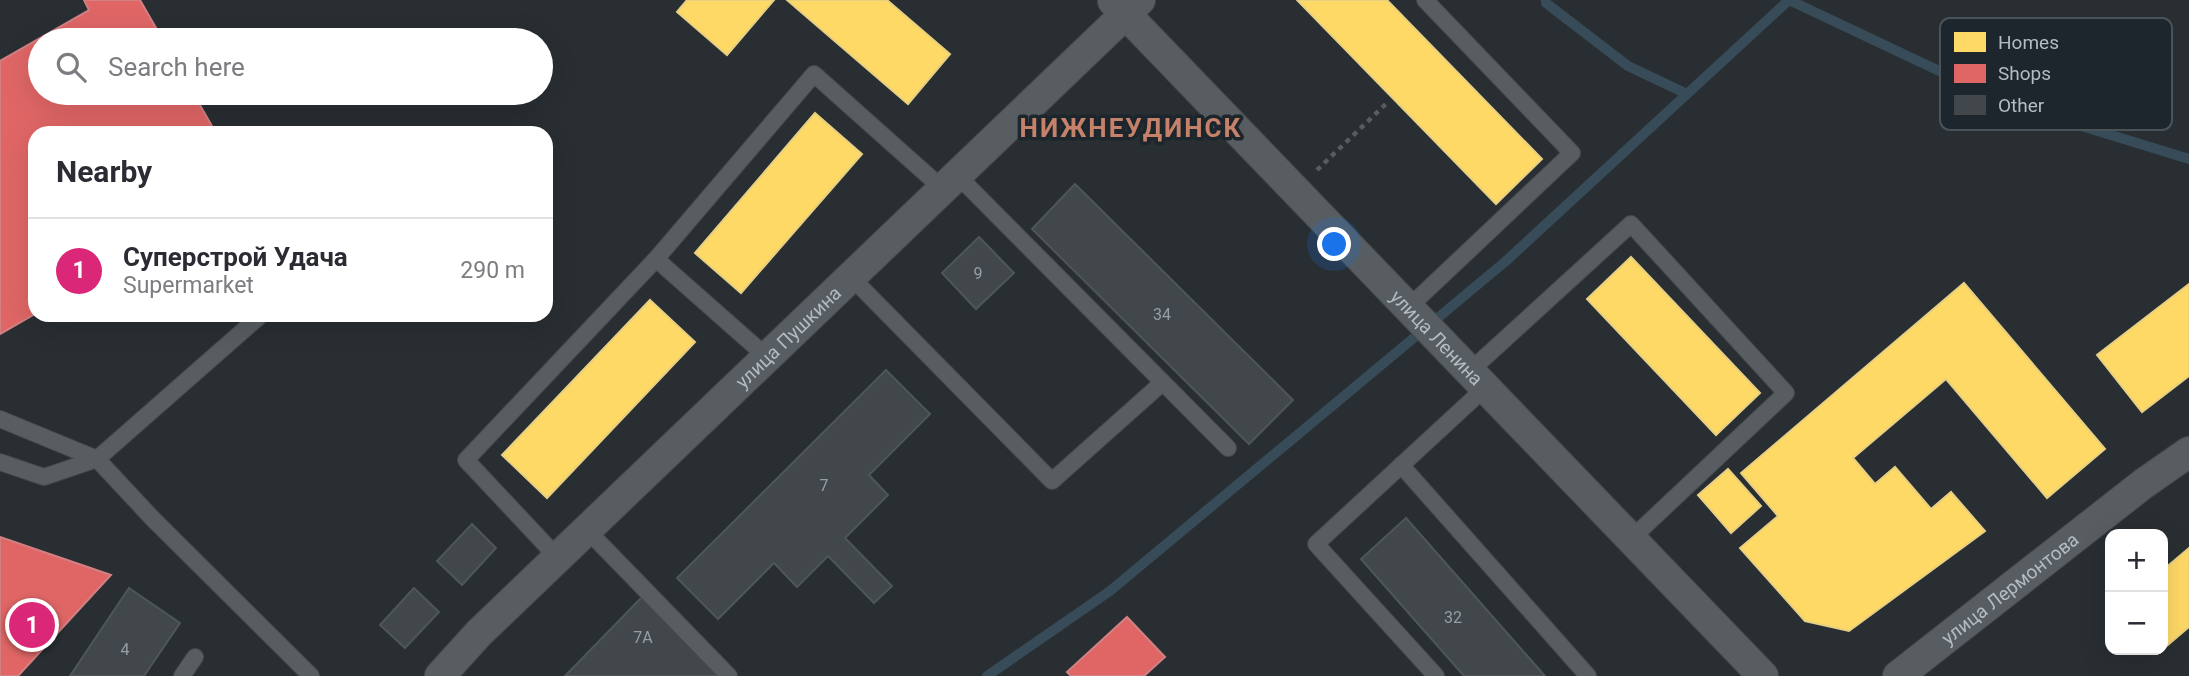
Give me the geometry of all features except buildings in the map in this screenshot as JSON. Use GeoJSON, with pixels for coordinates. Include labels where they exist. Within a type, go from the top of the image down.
{"type":"FeatureCollection","features":[{"type":"Feature","properties":{"kind":"street","name":"улица Ленина"},"geometry":{"type":"LineString","coordinates":[[1126,4],[1296,190],[1763,676]]}},
{"type":"Feature","properties":{"kind":"street","name":"улица Пушкина"},"geometry":{"type":"LineString","coordinates":[[440,676],[479,633],[950,182],[1126,4]]}},
{"type":"Feature","properties":{"kind":"street","name":"улица Лермонтова"},"geometry":{"type":"LineString","coordinates":[[1898,676],[2143,484],[2189,452]]}},
{"type":"Feature","properties":{"kind":"lane"},"geometry":{"type":"LineString","coordinates":[[1409,307],[1572,153],[1425,0]]}},
{"type":"Feature","properties":{"kind":"lane"},"geometry":{"type":"LineString","coordinates":[[558,558],[466,460],[656,259],[814,74],[950,182],[1228,448]]}},
{"type":"Feature","properties":{"kind":"lane"},"geometry":{"type":"LineString","coordinates":[[1436,676],[1316,544],[1401,465],[1478,379],[1631,224],[1786,393],[1631,539]]}},
{"type":"Feature","properties":{"kind":"lane"},"geometry":{"type":"LineString","coordinates":[[656,259],[767,357]]}},
{"type":"Feature","properties":{"kind":"lane"},"geometry":{"type":"LineString","coordinates":[[851,277],[1052,481],[1162,383]]}},
{"type":"Feature","properties":{"kind":"lane"},"geometry":{"type":"LineString","coordinates":[[0,462],[44,477],[97,459],[253,322]]}},
{"type":"Feature","properties":{"kind":"lane"},"geometry":{"type":"LineString","coordinates":[[0,419],[97,459],[152,518],[312,676]]}},
{"type":"Feature","properties":{"kind":"lane"},"geometry":{"type":"LineString","coordinates":[[1401,465],[1588,676]]}},
{"type":"Feature","properties":{"kind":"lane"},"geometry":{"type":"LineString","coordinates":[[587,530],[729,676]]}},
{"type":"Feature","properties":{"kind":"lane"},"geometry":{"type":"LineString","coordinates":[[182,676],[195,657]]}},
{"type":"Feature","properties":{"kind":"path"},"geometry":{"type":"LineString","coordinates":[[1296,190],[1389,102]]}},
{"type":"Feature","properties":{"kind":"waterway"},"geometry":{"type":"LineString","coordinates":[[1546,0],[1546,3],[1628,66],[1687,94]]}},
{"type":"Feature","properties":{"kind":"waterway"},"geometry":{"type":"LineString","coordinates":[[987,676],[1110,591],[1506,261],[1789,0],[1940,71]]}},
{"type":"Feature","properties":{"kind":"waterway"},"geometry":{"type":"LineString","coordinates":[[2095,130],[2189,159]]}},
{"type":"Feature","properties":{"kind":"place","name":"Суперстрой Удача"},"geometry":{"type":"Point","coordinates":[32,625]}},
{"type":"Feature","properties":{"kind":"district","name":"НИЖНЕУДИНСК"},"geometry":{"type":"Point","coordinates":[1131,128]}}]}
